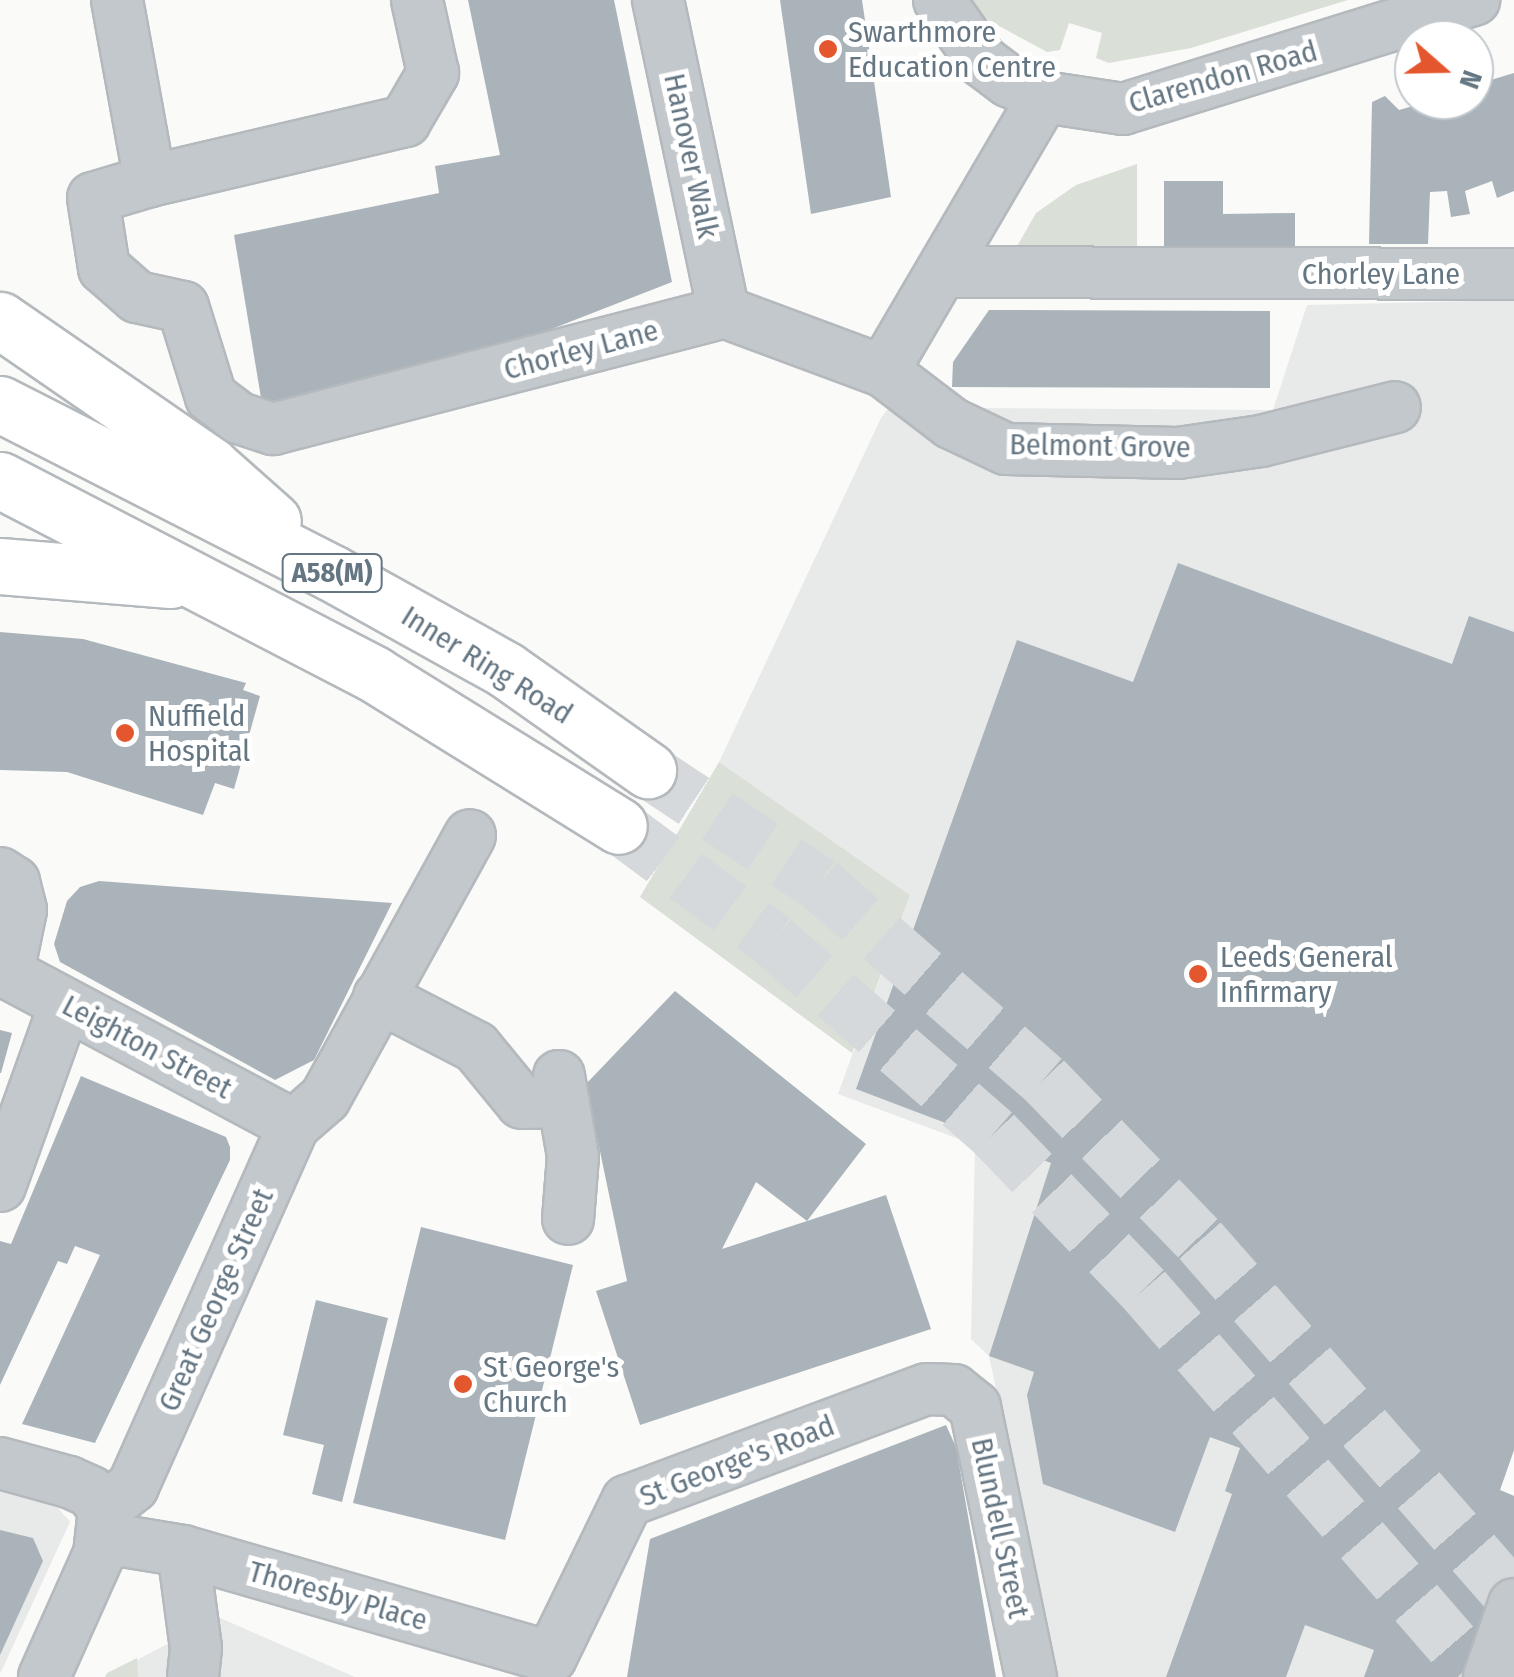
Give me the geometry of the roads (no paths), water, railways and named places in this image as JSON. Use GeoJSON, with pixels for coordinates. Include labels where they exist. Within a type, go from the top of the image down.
{"type":"FeatureCollection","features":[{"type":"Feature","properties":{"kind":"highway","name":"A58(M)"},"geometry":{"type":"LineString","coordinates":[[0,320],[210,465],[332,572]]}},
{"type":"Feature","properties":{"kind":"highway","name":"Inner Ring Road"},"geometry":{"type":"LineString","coordinates":[[0,404],[332,572],[506,670],[648,770]]}},
{"type":"Feature","properties":{"kind":"highway","name":"A58(M)"},"geometry":{"type":"LineString","coordinates":[[0,480],[374,674],[619,826]]}},
{"type":"Feature","properties":{"kind":"highway","name":"A58(M)"},"geometry":{"type":"LineString","coordinates":[[0,566],[203,584]]}},
{"type":"Feature","properties":{"kind":"street"},"geometry":{"type":"LineString","coordinates":[[116,0],[150,181],[405,120],[433,73],[418,0]]}},
{"type":"Feature","properties":{"kind":"street","name":"Hanover Walk"},"geometry":{"type":"LineString","coordinates":[[658,0],[724,312]]}},
{"type":"Feature","properties":{"kind":"street"},"geometry":{"type":"LineString","coordinates":[[724,312],[897,400],[947,272],[1044,97],[982,61],[939,0]]}},
{"type":"Feature","properties":{"kind":"street","name":"Clarendon Road"},"geometry":{"type":"LineString","coordinates":[[1044,97],[1123,109],[1401,11],[1474,0]]}},
{"type":"Feature","properties":{"kind":"street","name":"Chorley Lane"},"geometry":{"type":"LineString","coordinates":[[150,181],[92,198],[104,268],[137,296],[183,306],[205,364],[211,397],[238,418],[273,429],[724,312]]}},
{"type":"Feature","properties":{"kind":"street","name":"Chorley Lane"},"geometry":{"type":"LineString","coordinates":[[947,272],[1514,274]]}},
{"type":"Feature","properties":{"kind":"street","name":"Belmont Grove"},"geometry":{"type":"LineString","coordinates":[[897,400],[1006,449],[1178,453],[1261,440],[1395,407]]}},
{"type":"Feature","properties":{"kind":"street","name":"Great George Street"},"geometry":{"type":"LineString","coordinates":[[44,1677],[104,1523],[133,1486],[294,1124],[325,1098],[414,930],[470,835]]}},
{"type":"Feature","properties":{"kind":"street"},"geometry":{"type":"LineString","coordinates":[[0,873],[14,882],[21,910],[4,971]]}},
{"type":"Feature","properties":{"kind":"street","name":"Leighton Street"},"geometry":{"type":"LineString","coordinates":[[4,971],[294,1124]]}},
{"type":"Feature","properties":{"kind":"street"},"geometry":{"type":"LineString","coordinates":[[378,997],[476,1048],[522,1103],[562,1089],[573,1156],[568,1219]]}},
{"type":"Feature","properties":{"kind":"street"},"geometry":{"type":"LineString","coordinates":[[0,1186],[66,1004]]}},
{"type":"Feature","properties":{"kind":"street","name":"St George's Road"},"geometry":{"type":"LineString","coordinates":[[554,1667],[627,1501],[927,1390],[954,1390]]}},
{"type":"Feature","properties":{"kind":"street","name":"Blundell Street"},"geometry":{"type":"LineString","coordinates":[[954,1390],[976,1407],[1031,1677]]}},
{"type":"Feature","properties":{"kind":"street"},"geometry":{"type":"LineString","coordinates":[[0,1463],[91,1492],[104,1523]]}},
{"type":"Feature","properties":{"kind":"street","name":"Thoresby Place"},"geometry":{"type":"LineString","coordinates":[[104,1523],[554,1667]]}},
{"type":"Feature","properties":{"kind":"street"},"geometry":{"type":"LineString","coordinates":[[183,1551],[196,1648],[193,1677]]}},
{"type":"Feature","properties":{"kind":"street"},"geometry":{"type":"LineString","coordinates":[[1489,1677],[1514,1604]]}},
{"type":"Feature","properties":{"kind":"tunnel"},"geometry":{"type":"LineString","coordinates":[[648,770],[819,883],[1044,1079],[1200,1240],[1514,1599]]}},
{"type":"Feature","properties":{"kind":"tunnel"},"geometry":{"type":"LineString","coordinates":[[619,826],[773,940],[994,1133],[1144,1289],[1481,1677]]}},
{"type":"Feature","properties":{"kind":"place","name":"Swarthmore Education Centre"},"geometry":{"type":"Point","coordinates":[828,49]}},
{"type":"Feature","properties":{"kind":"place","name":"Nuffield Hospital"},"geometry":{"type":"Point","coordinates":[125,733]}},
{"type":"Feature","properties":{"kind":"place","name":"Leeds General Infirmary"},"geometry":{"type":"Point","coordinates":[1198,974]}},
{"type":"Feature","properties":{"kind":"place","name":"St George's Church"},"geometry":{"type":"Point","coordinates":[463,1384]}}]}
